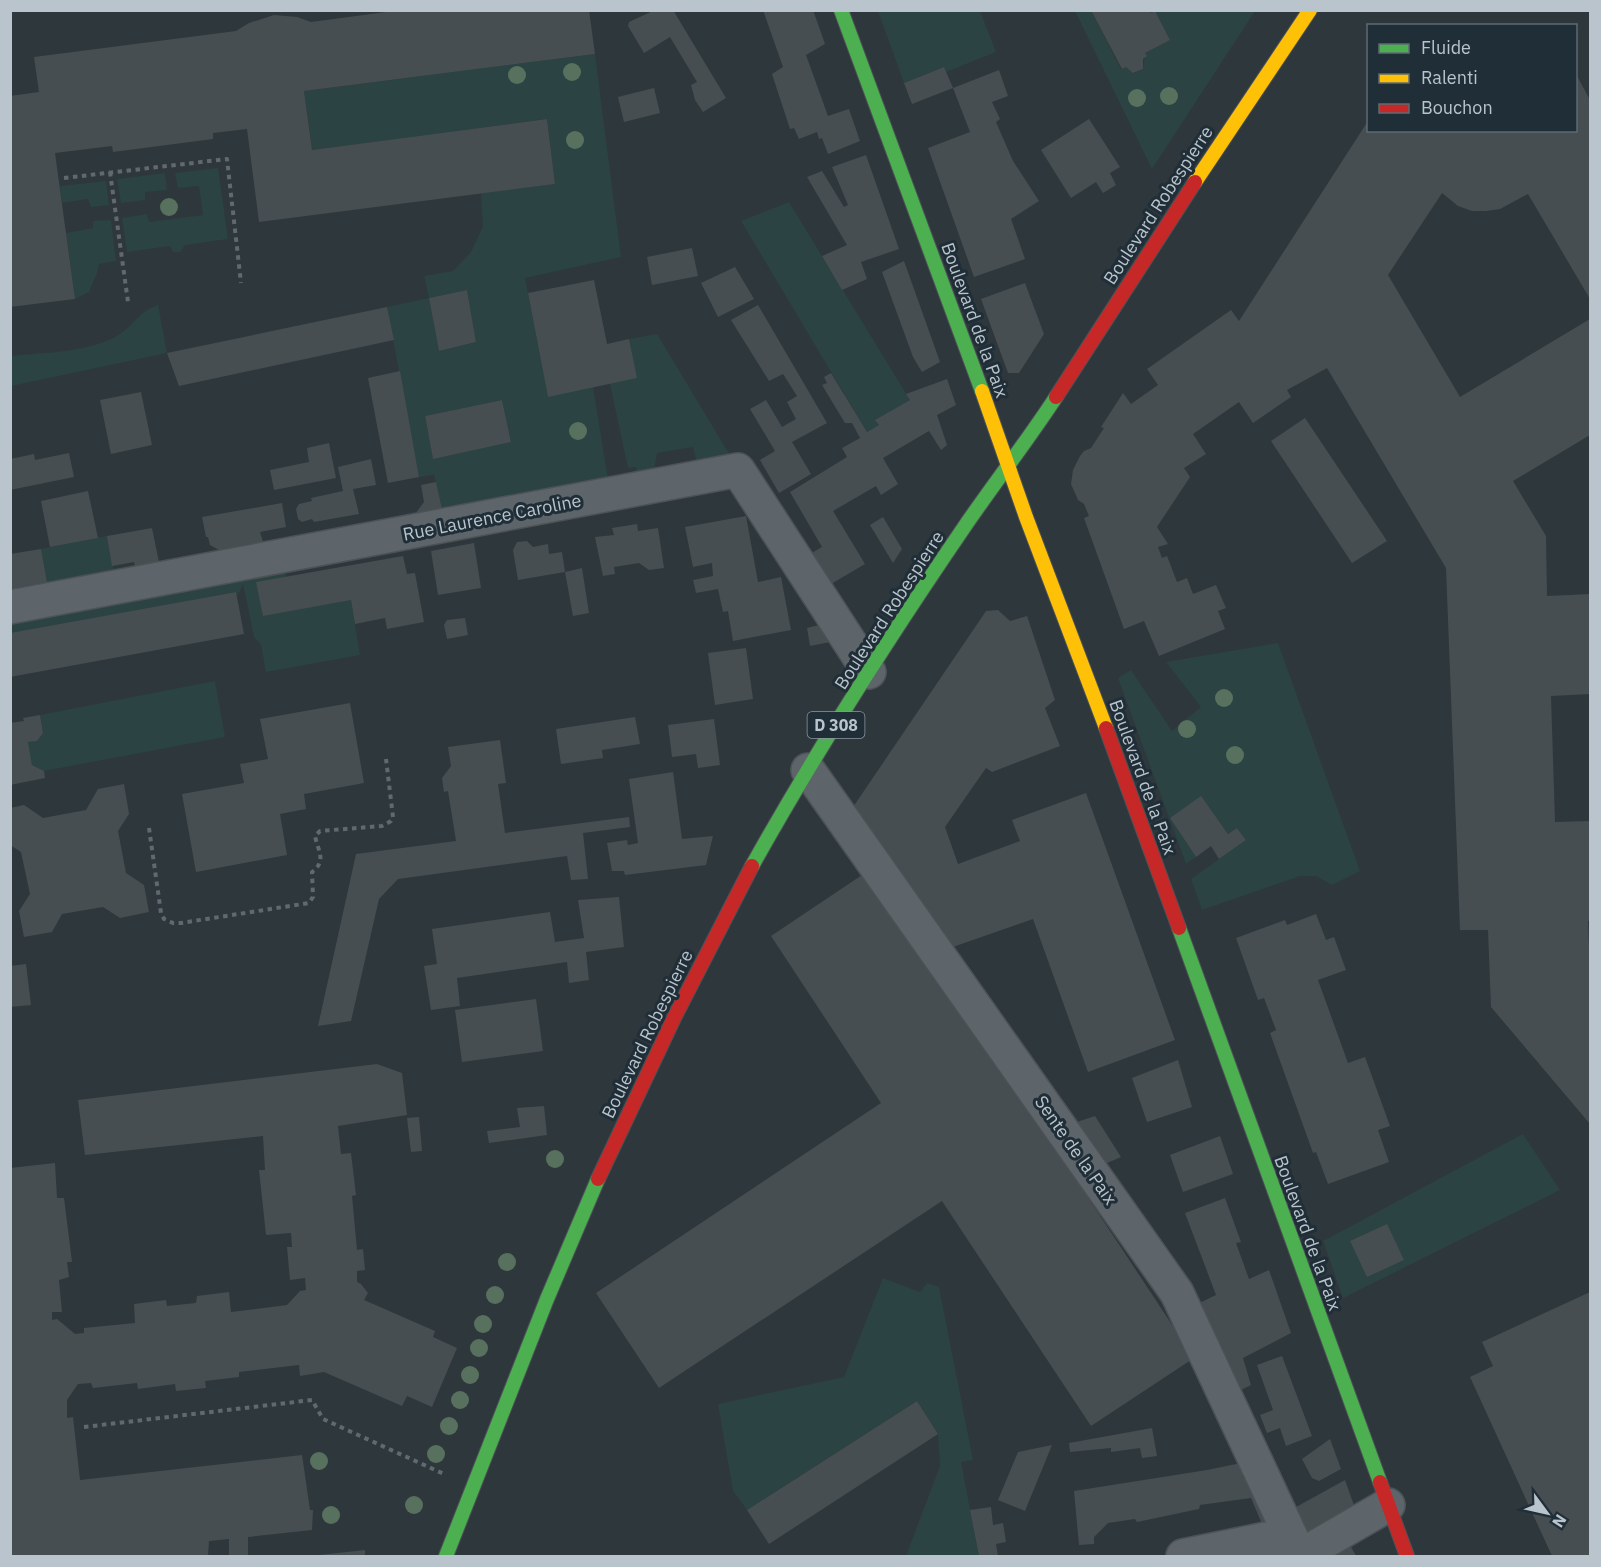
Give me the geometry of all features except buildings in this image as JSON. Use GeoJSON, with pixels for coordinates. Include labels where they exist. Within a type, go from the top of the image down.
{"type":"FeatureCollection","features":[{"type":"Feature","properties":{"kind":"main road","name":"Boulevard de la Paix"},"geometry":{"type":"LineString","coordinates":[[841,10],[1009,464],[1026,517],[1086,673],[1407,1557]]}},
{"type":"Feature","properties":{"kind":"main road","name":"Boulevard Robespierre"},"geometry":{"type":"LineString","coordinates":[[446,1557],[471,1500],[547,1299],[602,1171],[722,922],[808,770],[868,672],[1051,404],[1264,76],[1310,10]]}},
{"type":"Feature","properties":{"kind":"main road","name":"Boulevard Robespierre"},"geometry":{"type":"LineString","coordinates":[[458,1557],[471,1500]]}},
{"type":"Feature","properties":{"kind":"street","name":"Rue Laurence Caroline"},"geometry":{"type":"LineString","coordinates":[[10,607],[738,470],[868,672]]}},
{"type":"Feature","properties":{"kind":"street","name":"Sente de la Paix"},"geometry":{"type":"LineString","coordinates":[[808,770],[1177,1293],[1300,1557]]}},
{"type":"Feature","properties":{"kind":"street"},"geometry":{"type":"LineString","coordinates":[[1183,1557],[1266,1539],[1300,1557],[1388,1504]]}},
{"type":"Feature","properties":{"kind":"path"},"geometry":{"type":"LineString","coordinates":[[64,178],[227,159],[241,283]]}},
{"type":"Feature","properties":{"kind":"path"},"geometry":{"type":"LineString","coordinates":[[111,172],[128,302]]}},
{"type":"Feature","properties":{"kind":"path"},"geometry":{"type":"LineString","coordinates":[[149,828],[161,913],[164,919],[172,923],[309,903],[314,897],[312,872],[319,867],[322,859],[315,836],[320,831],[382,826],[391,821],[393,817],[386,759]]}},
{"type":"Feature","properties":{"kind":"path"},"geometry":{"type":"LineString","coordinates":[[84,1427],[312,1400],[323,1419],[453,1478]]}},
{"type":"Feature","properties":{"kind":"green space"},"geometry":{"type":"Polygon","coordinates":[[[878,11],[980,11],[996,52],[946,72],[944,67],[904,83],[878,11]]]}},
{"type":"Feature","properties":{"kind":"green space"},"geometry":{"type":"Polygon","coordinates":[[[1075,11],[1094,11],[1092,12],[1121,69],[1126,67],[1134,73],[1143,69],[1145,53],[1170,40],[1155,11],[1255,11],[1152,169],[1075,11]]]}},
{"type":"Feature","properties":{"kind":"green space"},"geometry":{"type":"Polygon","coordinates":[[[595,54],[621,257],[525,278],[548,396],[593,387],[608,479],[442,509],[434,475],[419,477],[387,307],[429,298],[424,276],[453,271],[471,252],[483,226],[481,193],[555,184],[547,119],[312,150],[304,91],[595,54]],[[467,290],[429,298],[439,351],[476,342],[467,290]],[[502,400],[425,416],[433,458],[511,442],[502,400]]]}},
{"type":"Feature","properties":{"kind":"green space"},"geometry":{"type":"Polygon","coordinates":[[[218,168],[228,239],[185,245],[180,252],[173,252],[170,246],[127,252],[122,218],[147,214],[149,222],[203,215],[199,186],[178,188],[175,173],[218,168]]]}},
{"type":"Feature","properties":{"kind":"green space"},"geometry":{"type":"Polygon","coordinates":[[[165,173],[167,190],[145,192],[145,200],[121,203],[117,179],[165,173]]]}},
{"type":"Feature","properties":{"kind":"green space"},"geometry":{"type":"Polygon","coordinates":[[[106,181],[109,205],[91,207],[88,199],[62,203],[60,186],[106,181]]]}},
{"type":"Feature","properties":{"kind":"green space"},"geometry":{"type":"Polygon","coordinates":[[[789,202],[910,400],[876,420],[879,425],[867,432],[741,221],[789,202]]]}},
{"type":"Feature","properties":{"kind":"green space"},"geometry":{"type":"Polygon","coordinates":[[[111,220],[116,261],[99,264],[89,292],[75,299],[66,233],[93,228],[93,221],[111,220]]]}},
{"type":"Feature","properties":{"kind":"green space"},"geometry":{"type":"Polygon","coordinates":[[[158,305],[167,353],[11,386],[11,356],[79,349],[105,342],[123,332],[145,311],[158,305]]]}},
{"type":"Feature","properties":{"kind":"green space"},"geometry":{"type":"Polygon","coordinates":[[[657,334],[731,457],[697,462],[693,447],[657,453],[654,471],[637,474],[636,467],[628,468],[610,384],[629,339],[657,334]]]}},
{"type":"Feature","properties":{"kind":"green space"},"geometry":{"type":"Polygon","coordinates":[[[107,536],[114,570],[47,582],[41,549],[107,536]]]}},
{"type":"Feature","properties":{"kind":"green space"},"geometry":{"type":"Polygon","coordinates":[[[283,562],[286,577],[257,582],[263,615],[351,600],[360,655],[266,672],[261,645],[254,637],[243,584],[237,597],[236,592],[11,633],[11,612],[283,562]]]}},
{"type":"Feature","properties":{"kind":"green space"},"geometry":{"type":"Polygon","coordinates":[[[1278,643],[1360,871],[1332,885],[1316,876],[1300,876],[1202,910],[1191,879],[1246,840],[1237,828],[1228,834],[1201,797],[1170,818],[1196,857],[1186,864],[1118,678],[1131,670],[1172,731],[1201,707],[1166,662],[1278,643]]]}},
{"type":"Feature","properties":{"kind":"green space"},"geometry":{"type":"Polygon","coordinates":[[[215,681],[225,737],[44,771],[32,765],[28,742],[37,741],[43,733],[40,715],[215,681]]]}},
{"type":"Feature","properties":{"kind":"green space"},"geometry":{"type":"Polygon","coordinates":[[[1523,1134],[1560,1190],[1343,1298],[1323,1241],[1523,1134]]]}},
{"type":"Feature","properties":{"kind":"green space"},"geometry":{"type":"Polygon","coordinates":[[[883,1278],[920,1292],[927,1283],[939,1287],[973,1460],[961,1462],[979,1556],[906,1556],[940,1466],[938,1434],[917,1401],[747,1510],[733,1491],[718,1404],[844,1377],[883,1278]]]}},
{"type":"Feature","properties":{"kind":"traffic: fast"},"geometry":{"type":"LineString","coordinates":[[841,10],[982,391]]}},
{"type":"Feature","properties":{"kind":"traffic: fast"},"geometry":{"type":"LineString","coordinates":[[752,866],[803,778],[883,649],[967,523],[1056,397]]}},
{"type":"Feature","properties":{"kind":"traffic: fast"},"geometry":{"type":"LineString","coordinates":[[1179,928],[1380,1482]]}},
{"type":"Feature","properties":{"kind":"traffic: fast"},"geometry":{"type":"LineString","coordinates":[[446,1556],[547,1299],[598,1179]]}},
{"type":"Feature","properties":{"kind":"traffic: slow"},"geometry":{"type":"LineString","coordinates":[[1195,182],[1310,10]]}},
{"type":"Feature","properties":{"kind":"traffic: slow"},"geometry":{"type":"LineString","coordinates":[[982,391],[1026,517],[1106,728]]}},
{"type":"Feature","properties":{"kind":"traffic: jam"},"geometry":{"type":"LineString","coordinates":[[1056,397],[1195,182]]}},
{"type":"Feature","properties":{"kind":"traffic: jam"},"geometry":{"type":"LineString","coordinates":[[1106,728],[1179,928]]}},
{"type":"Feature","properties":{"kind":"traffic: jam"},"geometry":{"type":"LineString","coordinates":[[598,1179],[674,1018],[752,866]]}},
{"type":"Feature","properties":{"kind":"traffic: jam"},"geometry":{"type":"LineString","coordinates":[[1380,1482],[1407,1556]]}}]}
